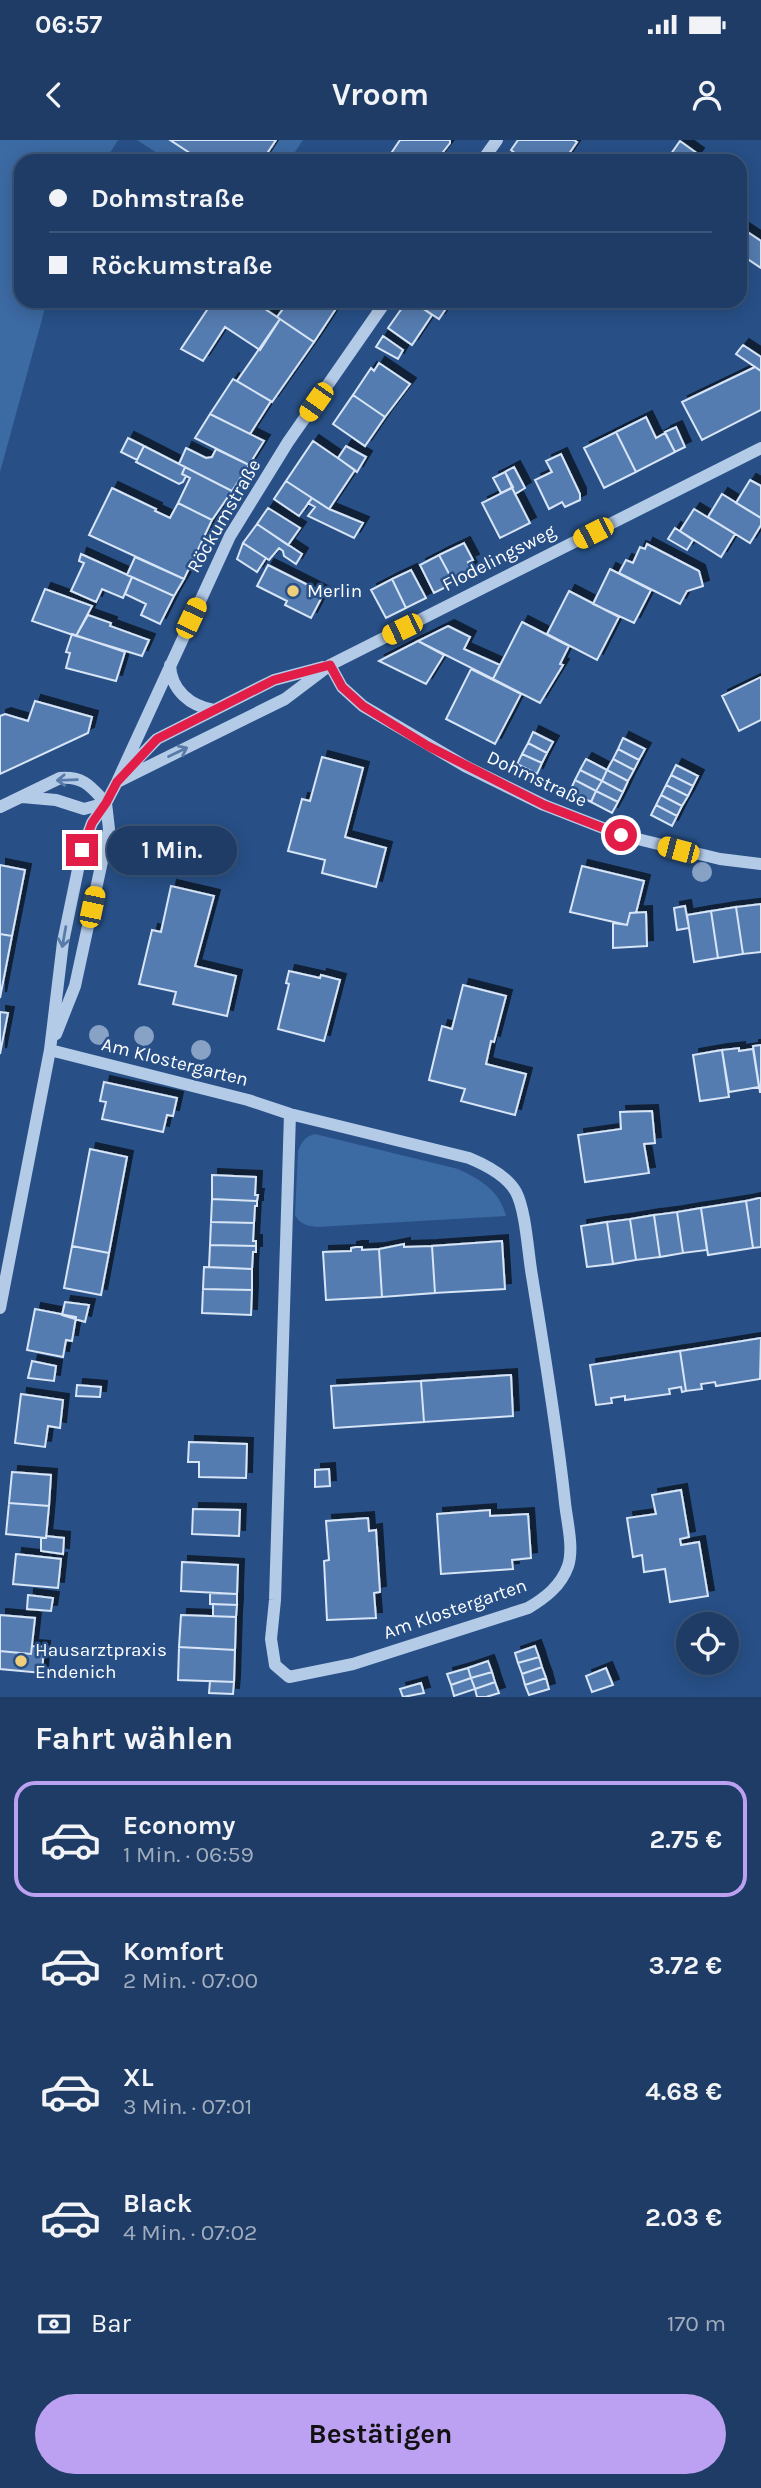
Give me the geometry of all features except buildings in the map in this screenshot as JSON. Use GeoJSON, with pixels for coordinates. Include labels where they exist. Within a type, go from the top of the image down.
{"type":"FeatureCollection","features":[{"type":"Feature","properties":{"kind":"street","name":"Röckumstraße"},"geometry":{"type":"LineString","coordinates":[[0,1308],[50,1049],[63,942],[82,850],[92,823],[117,782],[230,536],[288,443],[381,308]]}},
{"type":"Feature","properties":{"kind":"street","name":"Flodelingsweg"},"geometry":{"type":"LineString","coordinates":[[117,782],[285,699],[330,665],[761,448]]}},
{"type":"Feature","properties":{"kind":"street"},"geometry":{"type":"LineString","coordinates":[[170,665],[170,678],[187,700],[200,708],[214,710]]}},
{"type":"Feature","properties":{"kind":"street","name":"Flodelingsweg"},"geometry":{"type":"LineString","coordinates":[[117,782],[157,739],[274,680],[330,665]]}},
{"type":"Feature","properties":{"kind":"street","name":"Dohmstraße"},"geometry":{"type":"LineString","coordinates":[[330,665],[342,687],[363,706],[447,756],[544,805],[621,835],[720,859],[761,864]]}},
{"type":"Feature","properties":{"kind":"street"},"geometry":{"type":"LineString","coordinates":[[0,807],[60,778],[84,780],[106,803],[83,809],[56,800],[22,797]]}},
{"type":"Feature","properties":{"kind":"street","name":"Röckumstraße"},"geometry":{"type":"LineString","coordinates":[[50,1049],[75,986],[109,829],[106,803]]}},
{"type":"Feature","properties":{"kind":"street","name":"Am Klostergarten"},"geometry":{"type":"LineString","coordinates":[[50,1049],[248,1100],[290,1114],[470,1158],[492,1168],[516,1191],[544,1351],[570,1546],[569,1565],[562,1579],[546,1597],[528,1608],[353,1664],[289,1677],[275,1665],[271,1639],[275,1600],[290,1114]]}},
{"type":"Feature","properties":{"kind":"shaded area"},"geometry":{"type":"Polygon","coordinates":[[[0,140],[118,140],[109,154],[14,154],[14,308],[45,308],[0,472],[0,140]]]}},
{"type":"Feature","properties":{"kind":"shaded area"},"geometry":{"type":"Polygon","coordinates":[[[137,140],[303,140],[294,154],[158,154],[137,140]]]}},
{"type":"Feature","properties":{"kind":"shaded area"},"geometry":{"type":"Polygon","coordinates":[[[315,1134],[458,1169],[488,1187],[499,1200],[506,1216],[317,1227],[304,1224],[295,1215],[298,1151],[304,1140],[315,1134]]]}},
{"type":"Feature","properties":{"kind":"place","name":"Merlin"},"geometry":{"type":"Point","coordinates":[293,591]}},
{"type":"Feature","properties":{"kind":"place","name":"Hausarztpraxis Endenich"},"geometry":{"type":"Point","coordinates":[21,1661]}},
{"type":"Feature","properties":{"kind":"route"},"geometry":{"type":"LineString","coordinates":[[82,850],[92,823],[117,782],[157,739],[274,680],[330,665],[342,687],[363,706],[428,746],[544,805],[621,835]]}}]}
